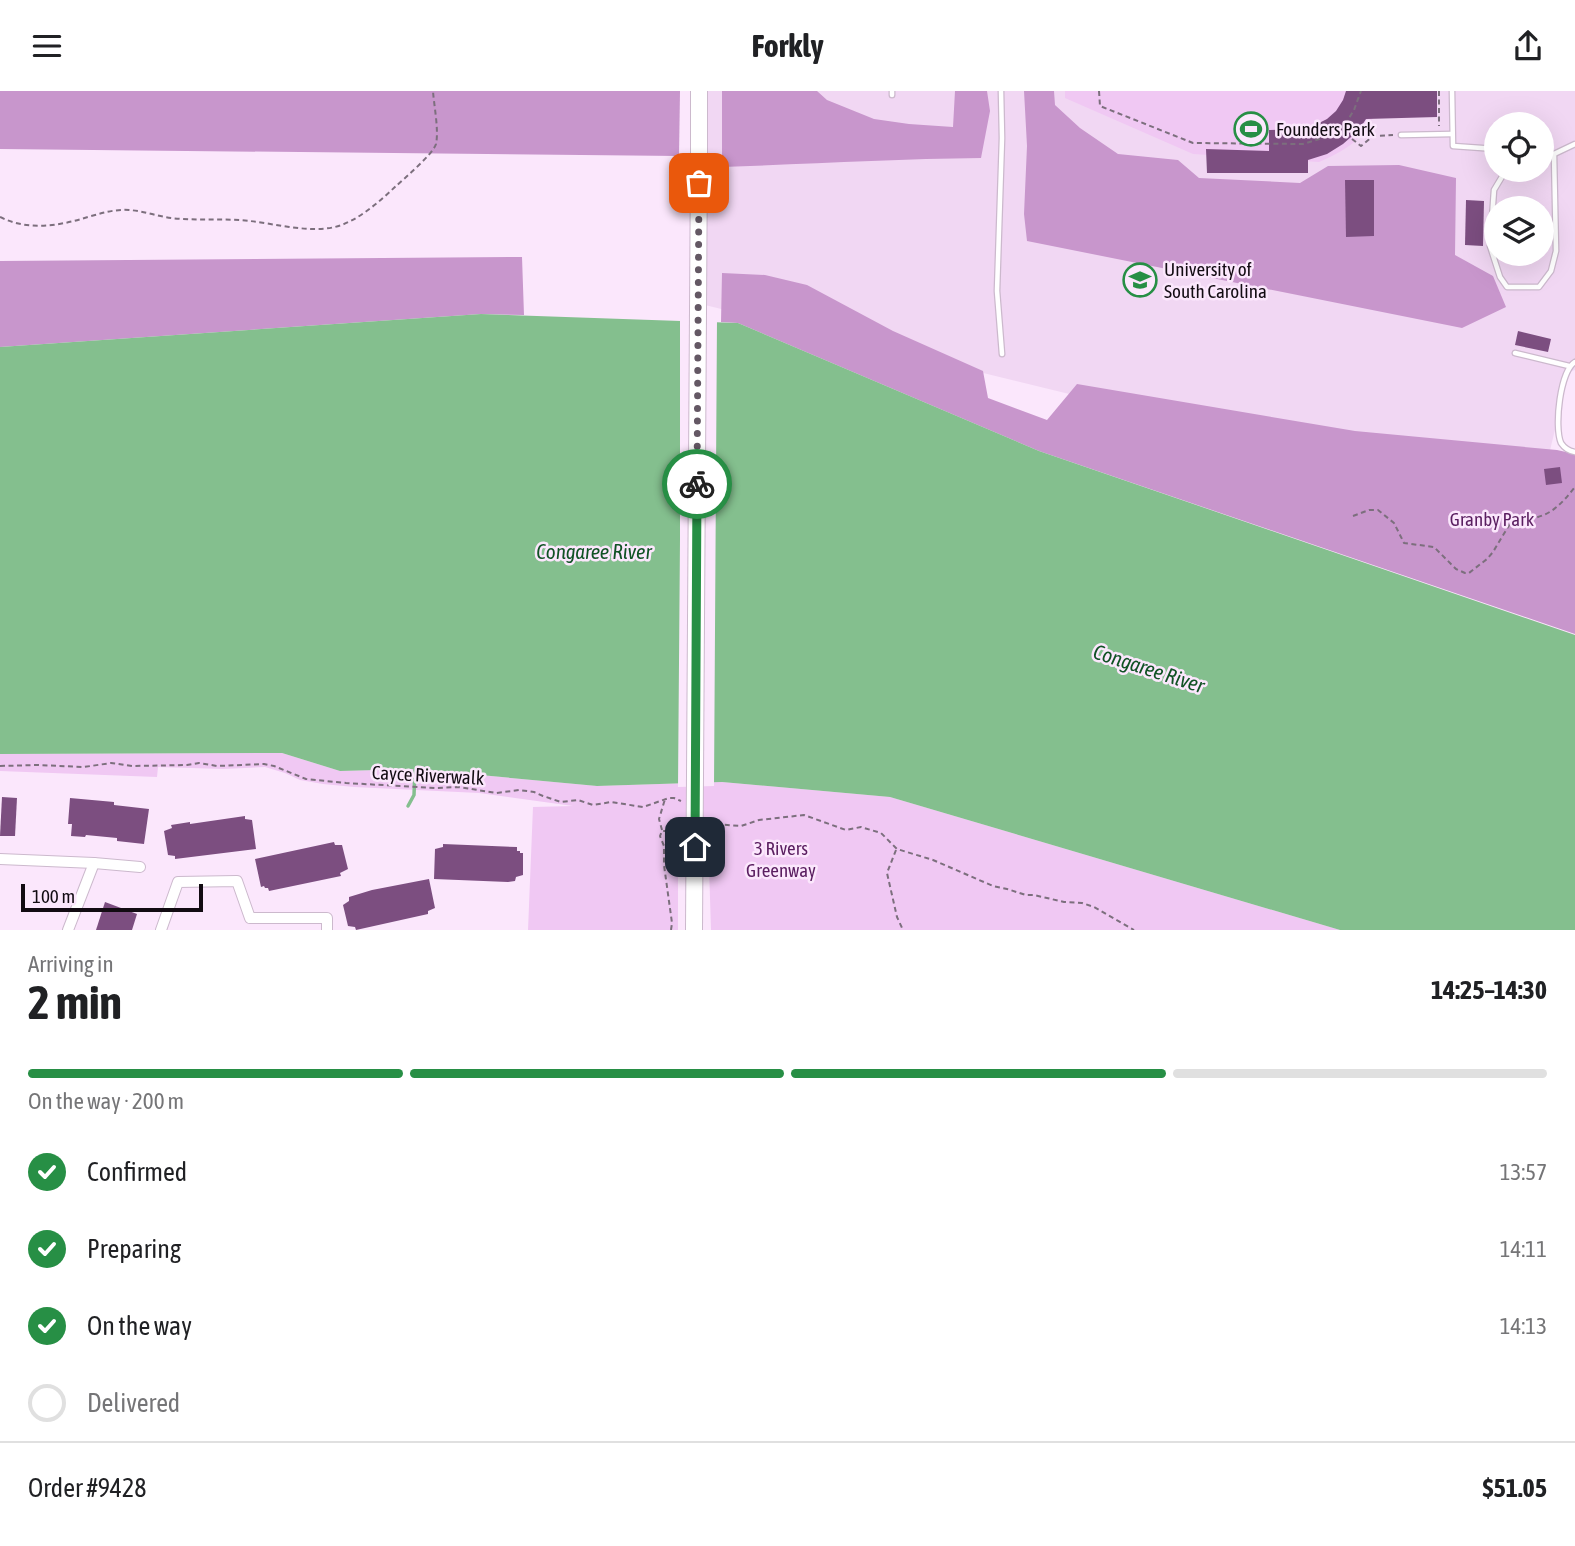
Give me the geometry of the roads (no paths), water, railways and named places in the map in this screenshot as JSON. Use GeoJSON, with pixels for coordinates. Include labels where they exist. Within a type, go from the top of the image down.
{"type":"FeatureCollection","features":[{"type":"Feature","properties":{"kind":"main road"},"geometry":{"type":"LineString","coordinates":[[694,930],[699,91]]}},
{"type":"Feature","properties":{"kind":"street"},"geometry":{"type":"LineString","coordinates":[[0,859],[140,867]]}},
{"type":"Feature","properties":{"kind":"street"},"geometry":{"type":"LineString","coordinates":[[68,930],[94,863]]}},
{"type":"Feature","properties":{"kind":"street"},"geometry":{"type":"LineString","coordinates":[[161,930],[178,882],[237,881],[250,918],[327,918],[327,930]]}},
{"type":"Feature","properties":{"kind":"lane"},"geometry":{"type":"LineString","coordinates":[[1001,91],[997,291],[1002,354]]}},
{"type":"Feature","properties":{"kind":"lane"},"geometry":{"type":"LineString","coordinates":[[1452,91],[1452,146],[1484,148]]}},
{"type":"Feature","properties":{"kind":"lane"},"geometry":{"type":"LineString","coordinates":[[1401,135],[1452,134]]}},
{"type":"Feature","properties":{"kind":"lane"},"geometry":{"type":"LineString","coordinates":[[1499,182],[1494,190],[1490,246],[1500,277],[1507,287],[1539,287],[1551,271],[1556,251],[1554,154],[1575,144]]}},
{"type":"Feature","properties":{"kind":"lane"},"geometry":{"type":"LineString","coordinates":[[1515,353],[1569,366]]}},
{"type":"Feature","properties":{"kind":"lane"},"geometry":{"type":"LineString","coordinates":[[1573,452],[1562,444],[1558,422],[1563,383],[1569,366],[1575,362]]}},
{"type":"Feature","properties":{"kind":"water","name":"Congaree River"},"geometry":{"type":"Polygon","coordinates":[[[481,314],[738,323],[1039,451],[1575,635],[1575,930],[1340,930],[890,797],[722,782],[597,786],[415,769],[340,771],[282,753],[0,754],[0,347],[481,314]]]}},
{"type":"Feature","properties":{"kind":"waterway"},"geometry":{"type":"LineString","coordinates":[[408,806],[414,795],[415,769]]}},
{"type":"Feature","properties":{"kind":"place","name":"Founders Park"},"geometry":{"type":"Point","coordinates":[1251,129]}},
{"type":"Feature","properties":{"kind":"place","name":"University of South Carolina"},"geometry":{"type":"Point","coordinates":[1140,280]}},
{"type":"Feature","properties":{"kind":"park label","name":"Granby Park"},"geometry":{"type":"Point","coordinates":[1492,519]}},
{"type":"Feature","properties":{"kind":"park label","name":"3 Rivers Greenway"},"geometry":{"type":"Point","coordinates":[781,859]}}]}
